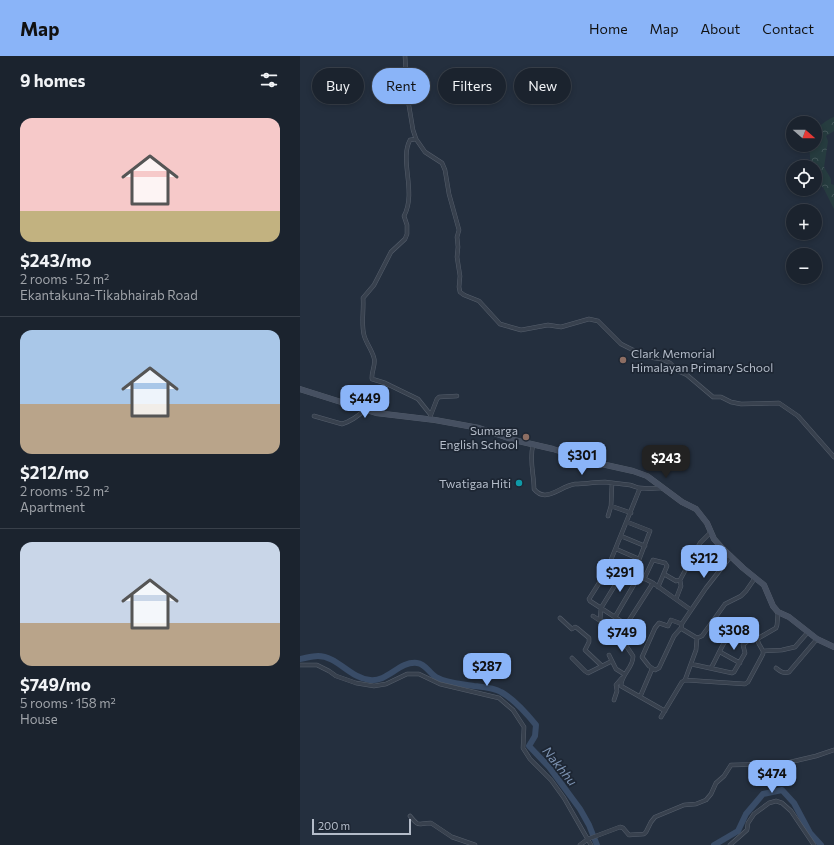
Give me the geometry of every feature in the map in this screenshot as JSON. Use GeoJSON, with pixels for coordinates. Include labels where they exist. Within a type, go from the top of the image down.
{"type":"FeatureCollection","features":[{"type":"Feature","properties":{"kind":"main road"},"geometry":{"type":"LineString","coordinates":[[300,389],[364,410],[400,416],[432,418],[479,428],[514,440],[647,476],[696,509],[707,523],[714,538],[731,556],[764,585],[773,606],[778,612],[789,617],[818,639],[834,647]]}},
{"type":"Feature","properties":{"kind":"street"},"geometry":{"type":"LineString","coordinates":[[405,56],[407,94],[412,130],[425,152],[442,164],[445,170],[449,194],[459,230],[457,238],[457,257],[460,276],[460,292],[479,301],[500,324],[521,330],[548,325],[560,327],[589,319],[598,321],[622,344],[642,356],[661,359],[670,363],[678,371],[687,375],[713,397],[721,397],[741,404],[782,404],[798,416],[834,457]]}},
{"type":"Feature","properties":{"kind":"street"},"geometry":{"type":"LineString","coordinates":[[416,139],[410,140],[407,147],[409,200],[408,208],[404,216],[407,225],[407,234],[405,239],[392,252],[374,286],[363,298],[364,313],[362,326],[364,337],[374,357],[375,367],[372,379],[385,383],[418,399],[432,418]]}},
{"type":"Feature","properties":{"kind":"street"},"geometry":{"type":"LineString","coordinates":[[432,418],[437,399],[439,397],[457,396]]}},
{"type":"Feature","properties":{"kind":"street"},"geometry":{"type":"LineString","coordinates":[[314,416],[342,424],[360,415],[364,410]]}},
{"type":"Feature","properties":{"kind":"street"},"geometry":{"type":"LineString","coordinates":[[533,445],[531,463],[534,489],[538,494],[546,495],[570,485],[597,482],[630,485],[640,488],[664,488]]}},
{"type":"Feature","properties":{"kind":"street"},"geometry":{"type":"LineString","coordinates":[[608,516],[611,506],[612,483]]}},
{"type":"Feature","properties":{"kind":"street"},"geometry":{"type":"LineString","coordinates":[[640,488],[606,572],[589,599],[590,602],[624,623],[628,622],[653,583]]}},
{"type":"Feature","properties":{"kind":"street"},"geometry":{"type":"LineString","coordinates":[[611,506],[631,513]]}},
{"type":"Feature","properties":{"kind":"street"},"geometry":{"type":"LineString","coordinates":[[627,522],[650,531],[634,573]]}},
{"type":"Feature","properties":{"kind":"street"},"geometry":{"type":"LineString","coordinates":[[676,599],[681,586],[680,580],[700,543],[711,532]]}},
{"type":"Feature","properties":{"kind":"street"},"geometry":{"type":"LineString","coordinates":[[621,536],[645,546]]}},
{"type":"Feature","properties":{"kind":"street"},"geometry":{"type":"LineString","coordinates":[[616,549],[639,559]]}},
{"type":"Feature","properties":{"kind":"street"},"geometry":{"type":"LineString","coordinates":[[652,669],[656,670],[659,668],[674,636],[682,626],[691,610],[731,556]]}},
{"type":"Feature","properties":{"kind":"street"},"geometry":{"type":"LineString","coordinates":[[644,579],[653,560],[656,559],[667,565],[658,587]]}},
{"type":"Feature","properties":{"kind":"street"},"geometry":{"type":"LineString","coordinates":[[611,561],[653,583],[691,610]]}},
{"type":"Feature","properties":{"kind":"street"},"geometry":{"type":"LineString","coordinates":[[600,620],[601,608],[625,569]]}},
{"type":"Feature","properties":{"kind":"street"},"geometry":{"type":"LineString","coordinates":[[664,574],[676,581],[680,580]]}},
{"type":"Feature","properties":{"kind":"street"},"geometry":{"type":"LineString","coordinates":[[614,617],[639,576]]}},
{"type":"Feature","properties":{"kind":"street"},"geometry":{"type":"LineString","coordinates":[[697,638],[702,636],[725,604],[741,596],[755,578]]}},
{"type":"Feature","properties":{"kind":"street"},"geometry":{"type":"LineString","coordinates":[[691,664],[732,673],[740,663],[745,653],[743,646],[748,640],[753,638],[757,639],[776,628],[778,612]]}},
{"type":"Feature","properties":{"kind":"street"},"geometry":{"type":"LineString","coordinates":[[593,616],[617,632],[633,656],[633,661],[616,684],[617,691],[614,700]]}},
{"type":"Feature","properties":{"kind":"street"},"geometry":{"type":"LineString","coordinates":[[716,617],[717,626],[728,635]]}},
{"type":"Feature","properties":{"kind":"street"},"geometry":{"type":"LineString","coordinates":[[560,618],[569,627],[572,629],[575,627],[577,628],[589,638],[590,642],[585,650],[602,666]]}},
{"type":"Feature","properties":{"kind":"street"},"geometry":{"type":"LineString","coordinates":[[652,669],[642,657],[655,628],[659,623],[668,626],[671,620],[682,626],[687,633],[697,638]]}},
{"type":"Feature","properties":{"kind":"street"},"geometry":{"type":"LineString","coordinates":[[711,668],[728,635],[734,630],[738,629],[748,640]]}},
{"type":"Feature","properties":{"kind":"street"},"geometry":{"type":"LineString","coordinates":[[757,639],[758,644],[764,650],[782,650],[795,647],[808,632]]}},
{"type":"Feature","properties":{"kind":"street"},"geometry":{"type":"LineString","coordinates":[[661,717],[682,682],[685,680],[696,650],[697,638]]}},
{"type":"Feature","properties":{"kind":"street"},"geometry":{"type":"LineString","coordinates":[[776,668],[780,672],[789,672],[818,639]]}},
{"type":"Feature","properties":{"kind":"street"},"geometry":{"type":"LineString","coordinates":[[685,680],[745,684],[748,682],[764,650]]}},
{"type":"Feature","properties":{"kind":"street"},"geometry":{"type":"LineString","coordinates":[[720,652],[740,663]]}},
{"type":"Feature","properties":{"kind":"street"},"geometry":{"type":"LineString","coordinates":[[610,655],[616,669],[623,676]]}},
{"type":"Feature","properties":{"kind":"street"},"geometry":{"type":"LineString","coordinates":[[572,658],[587,672],[590,672],[612,661]]}},
{"type":"Feature","properties":{"kind":"street"},"geometry":{"type":"LineString","coordinates":[[300,665],[317,665],[336,676],[356,683],[374,686],[386,684],[407,674],[419,674],[440,684],[499,698],[513,710],[524,727],[523,748],[530,759],[551,780],[564,798],[589,838],[591,845]]}},
{"type":"Feature","properties":{"kind":"street"},"geometry":{"type":"LineString","coordinates":[[640,697],[652,669]]}},
{"type":"Feature","properties":{"kind":"street"},"geometry":{"type":"LineString","coordinates":[[623,676],[621,686],[665,711]]}},
{"type":"Feature","properties":{"kind":"street"},"geometry":{"type":"LineString","coordinates":[[580,845],[589,838],[620,827],[623,828],[629,835],[644,834],[655,818],[684,805],[696,804],[706,800],[711,794],[716,783],[724,776],[731,765],[778,764],[816,756],[834,750]]}},
{"type":"Feature","properties":{"kind":"street"},"geometry":{"type":"LineString","coordinates":[[730,845],[747,830],[748,823],[754,814],[769,803],[776,801],[782,803],[791,811],[814,845]]}},
{"type":"Feature","properties":{"kind":"street"},"geometry":{"type":"LineString","coordinates":[[410,816],[416,824],[431,823],[452,837],[475,845]]}},
{"type":"Feature","properties":{"kind":"green space"},"geometry":{"type":"Polygon","coordinates":[[[834,117],[834,131],[826,136],[828,141],[824,167],[831,179],[831,184],[834,185],[834,209],[822,186],[822,160],[810,160],[810,152],[822,152],[822,124],[834,117]]]}},
{"type":"Feature","properties":{"kind":"waterway","name":"Nakhhu"},"geometry":{"type":"LineString","coordinates":[[300,659],[316,656],[325,657],[338,663],[356,675],[370,680],[382,678],[405,665],[417,663],[423,665],[434,675],[445,681],[491,689],[506,695],[520,707],[536,725],[535,736],[529,746],[549,767],[580,809],[589,825],[597,845]]}},
{"type":"Feature","properties":{"kind":"waterway","name":"Nakhhu"},"geometry":{"type":"LineString","coordinates":[[714,845],[738,831],[746,814],[763,794],[782,790],[794,803],[810,833],[821,845]]}},
{"type":"Feature","properties":{"kind":"place","name":"Clark Memorial Himalayan Primary School"},"geometry":{"type":"Point","coordinates":[623,360]}},
{"type":"Feature","properties":{"kind":"place","name":"Sumarga English School"},"geometry":{"type":"Point","coordinates":[526,437]}},
{"type":"Feature","properties":{"kind":"place","name":"Twatigaa Hiti"},"geometry":{"type":"Point","coordinates":[519,483]}}]}
